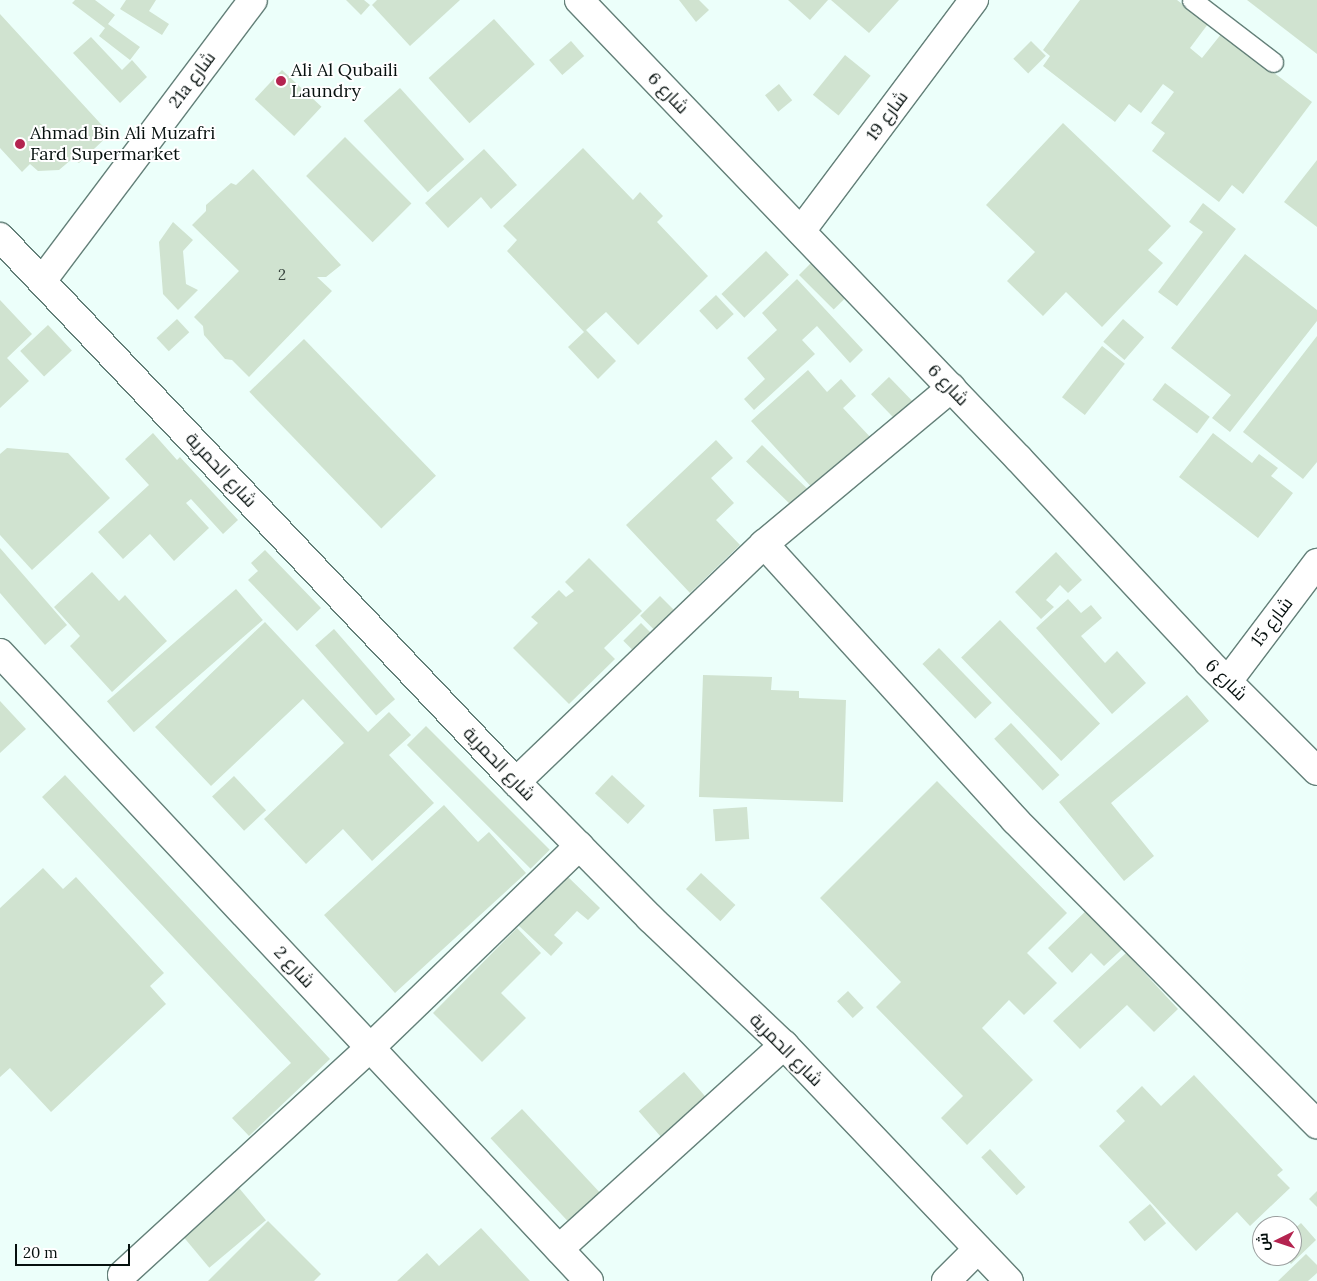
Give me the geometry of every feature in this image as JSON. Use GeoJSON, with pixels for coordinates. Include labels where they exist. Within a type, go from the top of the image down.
{"type":"FeatureCollection","features":[{"type":"Feature","properties":{"kind":"street","name":"شارع 6"},"geometry":{"type":"LineString","coordinates":[[579,0],[951,388],[1228,681],[1317,771]]}},
{"type":"Feature","properties":{"kind":"street","name":"شارع 19"},"geometry":{"type":"LineString","coordinates":[[801,232],[974,0]]}},
{"type":"Feature","properties":{"kind":"street","name":"21a شارع"},"geometry":{"type":"LineString","coordinates":[[42,281],[245,3]]}},
{"type":"Feature","properties":{"kind":"street","name":"شارع الحمرية"},"geometry":{"type":"LineString","coordinates":[[0,237],[516,782],[650,918],[784,1046],[1009,1281]]}},
{"type":"Feature","properties":{"kind":"street"},"geometry":{"type":"LineString","coordinates":[[516,782],[764,544],[951,388]]}},
{"type":"Feature","properties":{"kind":"street"},"geometry":{"type":"LineString","coordinates":[[764,544],[1015,820],[1317,1124]]}},
{"type":"Feature","properties":{"kind":"street","name":"شارع 15"},"geometry":{"type":"LineString","coordinates":[[1228,681],[1317,563]]}},
{"type":"Feature","properties":{"kind":"street","name":"شارع 2"},"geometry":{"type":"LineString","coordinates":[[0,653],[588,1281]]}},
{"type":"Feature","properties":{"kind":"street"},"geometry":{"type":"LineString","coordinates":[[122,1275],[370,1048],[579,846]]}},
{"type":"Feature","properties":{"kind":"street"},"geometry":{"type":"LineString","coordinates":[[559,1249],[784,1046]]}},
{"type":"Feature","properties":{"kind":"street"},"geometry":{"type":"LineString","coordinates":[[946,1281],[978,1249]]}},
{"type":"Feature","properties":{"kind":"lane"},"geometry":{"type":"LineString","coordinates":[[1192,0],[1273,62]]}},
{"type":"Feature","properties":{"kind":"building"},"geometry":{"type":"Polygon","coordinates":[[[75,0],[95,0],[115,15],[108,24],[140,47],[130,60],[99,36],[105,28],[72,3],[75,0]]]}},
{"type":"Feature","properties":{"kind":"building"},"geometry":{"type":"Polygon","coordinates":[[[126,0],[156,0],[149,11],[169,24],[162,35],[120,9],[126,0]]]}},
{"type":"Feature","properties":{"kind":"building"},"geometry":{"type":"Polygon","coordinates":[[[346,0],[364,0],[370,5],[361,15],[346,0]]]}},
{"type":"Feature","properties":{"kind":"building"},"geometry":{"type":"Polygon","coordinates":[[[377,0],[460,0],[410,46],[372,5],[377,0]]]}},
{"type":"Feature","properties":{"kind":"building"},"geometry":{"type":"Polygon","coordinates":[[[679,0],[699,0],[709,10],[696,22],[679,0]]]}},
{"type":"Feature","properties":{"kind":"building"},"geometry":{"type":"Polygon","coordinates":[[[788,0],[828,0],[810,20],[788,0]]]}},
{"type":"Feature","properties":{"kind":"building"},"geometry":{"type":"Polygon","coordinates":[[[831,0],[899,0],[869,33],[831,0]]]}},
{"type":"Feature","properties":{"kind":"building"},"geometry":{"type":"Polygon","coordinates":[[[1080,0],[1177,0],[1208,24],[1190,48],[1202,58],[1222,33],[1312,102],[1243,194],[1232,185],[1219,202],[1152,151],[1165,133],[1151,123],[1174,92],[1163,84],[1141,113],[1129,104],[1115,122],[1043,66],[1050,56],[1043,50],[1080,0]]]}},
{"type":"Feature","properties":{"kind":"building"},"geometry":{"type":"Polygon","coordinates":[[[1247,0],[1317,0],[1317,54],[1247,0]]]}},
{"type":"Feature","properties":{"kind":"building"},"geometry":{"type":"Polygon","coordinates":[[[0,14],[110,134],[79,163],[72,159],[59,170],[38,171],[30,164],[22,172],[0,148],[0,14]]]}},
{"type":"Feature","properties":{"kind":"building"},"geometry":{"type":"Polygon","coordinates":[[[494,19],[535,64],[469,123],[429,78],[494,19]]]}},
{"type":"Feature","properties":{"kind":"building"},"geometry":{"type":"Polygon","coordinates":[[[91,37],[122,70],[132,60],[147,77],[120,103],[73,53],[91,37]]]}},
{"type":"Feature","properties":{"kind":"building"},"geometry":{"type":"Polygon","coordinates":[[[571,41],[584,56],[562,75],[549,60],[571,41]]]}},
{"type":"Feature","properties":{"kind":"building"},"geometry":{"type":"Polygon","coordinates":[[[1031,41],[1046,56],[1028,74],[1013,59],[1031,41]]]}},
{"type":"Feature","properties":{"kind":"building"},"geometry":{"type":"Polygon","coordinates":[[[845,55],[871,76],[839,115],[813,95],[845,55]]]}},
{"type":"Feature","properties":{"kind":"building"},"geometry":{"type":"Polygon","coordinates":[[[282,70],[321,107],[294,136],[255,99],[282,70]]]}},
{"type":"Feature","properties":{"kind":"building"},"geometry":{"type":"Polygon","coordinates":[[[779,84],[792,100],[778,112],[765,95],[779,84]]]}},
{"type":"Feature","properties":{"kind":"building"},"geometry":{"type":"Polygon","coordinates":[[[400,88],[464,159],[428,192],[364,121],[400,88]]]}},
{"type":"Feature","properties":{"kind":"building"},"geometry":{"type":"Polygon","coordinates":[[[1063,123],[1171,226],[1148,250],[1163,263],[1102,327],[1066,292],[1043,316],[1007,281],[1035,252],[986,205],[1063,123]]]}},
{"type":"Feature","properties":{"kind":"building"},"geometry":{"type":"Polygon","coordinates":[[[345,137],[411,203],[373,242],[306,176],[345,137]]]}},
{"type":"Feature","properties":{"kind":"building"},"geometry":{"type":"Polygon","coordinates":[[[583,148],[633,200],[640,192],[663,216],[657,222],[708,276],[638,345],[606,312],[586,330],[616,361],[598,379],[568,347],[584,332],[507,251],[517,240],[503,226],[583,148]]]}},
{"type":"Feature","properties":{"kind":"building"},"geometry":{"type":"Polygon","coordinates":[[[484,149],[517,185],[491,209],[481,197],[448,228],[425,203],[484,149]]]}},
{"type":"Feature","properties":{"kind":"building"},"geometry":{"type":"Polygon","coordinates":[[[1317,160],[1317,227],[1284,202],[1317,160]]]}},
{"type":"Feature","properties":{"kind":"building"},"geometry":{"type":"Polygon","coordinates":[[[253,169],[341,265],[326,277],[317,277],[332,291],[249,377],[232,360],[225,359],[204,335],[203,326],[194,317],[239,271],[192,225],[206,211],[206,205],[231,183],[236,185],[253,169]]]}},
{"type":"Feature","properties":{"kind":"building"},"geometry":{"type":"Polygon","coordinates":[[[1203,203],[1236,229],[1177,306],[1158,292],[1203,232],[1189,222],[1203,203]]]}},
{"type":"Feature","properties":{"kind":"building"},"geometry":{"type":"Polygon","coordinates":[[[173,222],[193,240],[183,251],[186,284],[198,290],[178,310],[163,294],[159,242],[173,222]]]}},
{"type":"Feature","properties":{"kind":"building"},"geometry":{"type":"Polygon","coordinates":[[[766,251],[789,275],[744,318],[721,294],[766,251]]]}},
{"type":"Feature","properties":{"kind":"building"},"geometry":{"type":"Polygon","coordinates":[[[1245,254],[1317,310],[1317,321],[1230,432],[1212,418],[1231,395],[1171,348],[1245,254]]]}},
{"type":"Feature","properties":{"kind":"building"},"geometry":{"type":"Polygon","coordinates":[[[816,258],[851,293],[834,310],[799,275],[816,258]]]}},
{"type":"Feature","properties":{"kind":"building"},"geometry":{"type":"Polygon","coordinates":[[[797,279],[863,350],[850,363],[817,326],[802,340],[815,354],[754,410],[744,399],[765,379],[747,358],[777,330],[762,313],[797,279]]]}},
{"type":"Feature","properties":{"kind":"building"},"geometry":{"type":"Polygon","coordinates":[[[716,295],[734,314],[717,330],[699,311],[716,295]]]}},
{"type":"Feature","properties":{"kind":"building"},"geometry":{"type":"Polygon","coordinates":[[[0,300],[32,334],[7,358],[29,381],[0,408],[0,300]]]}},
{"type":"Feature","properties":{"kind":"building"},"geometry":{"type":"Polygon","coordinates":[[[177,319],[189,332],[169,351],[157,338],[177,319]]]}},
{"type":"Feature","properties":{"kind":"building"},"geometry":{"type":"Polygon","coordinates":[[[1123,319],[1144,337],[1124,360],[1103,342],[1123,319]]]}},
{"type":"Feature","properties":{"kind":"building"},"geometry":{"type":"Polygon","coordinates":[[[48,325],[72,351],[44,377],[20,351],[48,325]]]}},
{"type":"Feature","properties":{"kind":"building"},"geometry":{"type":"Polygon","coordinates":[[[1317,336],[1317,462],[1303,479],[1243,432],[1317,336]]]}},
{"type":"Feature","properties":{"kind":"building"},"geometry":{"type":"Polygon","coordinates":[[[304,339],[436,476],[381,528],[249,392],[304,339]]]}},
{"type":"Feature","properties":{"kind":"building"},"geometry":{"type":"Polygon","coordinates":[[[1102,346],[1125,364],[1085,415],[1062,397],[1102,346]]]}},
{"type":"Feature","properties":{"kind":"building"},"geometry":{"type":"Polygon","coordinates":[[[808,370],[827,392],[841,379],[856,396],[843,408],[872,439],[815,491],[751,421],[808,370]]]}},
{"type":"Feature","properties":{"kind":"building"},"geometry":{"type":"Polygon","coordinates":[[[889,377],[915,404],[897,421],[871,394],[889,377]]]}},
{"type":"Feature","properties":{"kind":"building"},"geometry":{"type":"Polygon","coordinates":[[[1165,383],[1210,417],[1197,433],[1152,400],[1165,383]]]}},
{"type":"Feature","properties":{"kind":"building"},"geometry":{"type":"Polygon","coordinates":[[[153,433],[177,460],[180,457],[238,520],[223,534],[191,499],[186,503],[209,528],[174,561],[150,534],[123,559],[98,532],[149,485],[125,459],[153,433]]]}},
{"type":"Feature","properties":{"kind":"building"},"geometry":{"type":"Polygon","coordinates":[[[1213,433],[1252,463],[1259,454],[1278,468],[1271,476],[1293,493],[1258,538],[1179,477],[1213,433]]]}},
{"type":"Feature","properties":{"kind":"building"},"geometry":{"type":"Polygon","coordinates":[[[716,440],[733,458],[711,478],[734,503],[716,520],[740,545],[690,593],[626,525],[716,440]]]}},
{"type":"Feature","properties":{"kind":"building"},"geometry":{"type":"Polygon","coordinates":[[[762,445],[808,489],[792,506],[746,462],[762,445]]]}},
{"type":"Feature","properties":{"kind":"building"},"geometry":{"type":"Polygon","coordinates":[[[7,448],[68,453],[110,498],[32,570],[0,535],[0,454],[7,448]]]}},
{"type":"Feature","properties":{"kind":"building"},"geometry":{"type":"Polygon","coordinates":[[[0,548],[67,625],[45,645],[0,593],[0,548]]]}},
{"type":"Feature","properties":{"kind":"building"},"geometry":{"type":"Polygon","coordinates":[[[265,550],[321,608],[297,631],[248,580],[258,571],[251,563],[265,550]]]}},
{"type":"Feature","properties":{"kind":"building"},"geometry":{"type":"Polygon","coordinates":[[[1056,552],[1082,580],[1068,593],[1060,585],[1046,600],[1054,607],[1041,619],[1015,592],[1056,552]]]}},
{"type":"Feature","properties":{"kind":"building"},"geometry":{"type":"Polygon","coordinates":[[[589,558],[642,611],[604,648],[615,659],[569,704],[513,648],[538,623],[531,617],[559,590],[566,597],[574,591],[565,582],[589,558]]]}},
{"type":"Feature","properties":{"kind":"building"},"geometry":{"type":"Polygon","coordinates":[[[92,572],[119,601],[125,595],[167,641],[112,692],[70,646],[80,636],[54,607],[92,572]]]}},
{"type":"Feature","properties":{"kind":"building"},"geometry":{"type":"Polygon","coordinates":[[[236,589],[263,620],[134,732],[107,701],[236,589]]]}},
{"type":"Feature","properties":{"kind":"building"},"geometry":{"type":"Polygon","coordinates":[[[660,596],[676,612],[656,632],[640,616],[660,596]]]}},
{"type":"Feature","properties":{"kind":"building"},"geometry":{"type":"Polygon","coordinates":[[[1068,599],[1081,613],[1091,605],[1102,618],[1081,636],[1105,663],[1117,651],[1146,683],[1112,714],[1036,628],[1068,599]]]}},
{"type":"Feature","properties":{"kind":"building"},"geometry":{"type":"Polygon","coordinates":[[[1000,620],[1100,724],[1061,761],[961,658],[1000,620]]]}},
{"type":"Feature","properties":{"kind":"building"},"geometry":{"type":"Polygon","coordinates":[[[265,622],[368,732],[389,712],[411,735],[389,755],[434,803],[372,861],[343,829],[306,864],[264,819],[344,743],[303,699],[211,786],[155,727],[265,622]]]}},
{"type":"Feature","properties":{"kind":"building"},"geometry":{"type":"Polygon","coordinates":[[[641,623],[654,636],[636,653],[623,641],[641,623]]]}},
{"type":"Feature","properties":{"kind":"building"},"geometry":{"type":"Polygon","coordinates":[[[334,629],[395,699],[376,716],[315,645],[334,629]]]}},
{"type":"Feature","properties":{"kind":"building"},"geometry":{"type":"Polygon","coordinates":[[[939,648],[992,703],[975,719],[922,664],[939,648]]]}},
{"type":"Feature","properties":{"kind":"building"},"geometry":{"type":"Polygon","coordinates":[[[703,675],[772,677],[771,690],[799,691],[799,698],[846,700],[843,802],[699,797],[703,675]]]}},
{"type":"Feature","properties":{"kind":"building"},"geometry":{"type":"Polygon","coordinates":[[[1187,695],[1209,721],[1111,803],[1154,856],[1124,881],[1059,802],[1187,695]]]}},
{"type":"Feature","properties":{"kind":"building"},"geometry":{"type":"Polygon","coordinates":[[[0,701],[26,729],[0,753],[0,701]]]}},
{"type":"Feature","properties":{"kind":"building"},"geometry":{"type":"Polygon","coordinates":[[[1011,723],[1059,775],[1043,791],[994,739],[1011,723]]]}},
{"type":"Feature","properties":{"kind":"building"},"geometry":{"type":"Polygon","coordinates":[[[426,726],[550,850],[531,869],[407,745],[426,726]]]}},
{"type":"Feature","properties":{"kind":"building"},"geometry":{"type":"Polygon","coordinates":[[[65,775],[330,1059],[249,1136],[232,1118],[291,1063],[42,797],[65,775]]]}},
{"type":"Feature","properties":{"kind":"building"},"geometry":{"type":"Polygon","coordinates":[[[612,775],[645,806],[628,824],[595,793],[612,775]]]}},
{"type":"Feature","properties":{"kind":"building"},"geometry":{"type":"Polygon","coordinates":[[[234,776],[266,810],[244,831],[212,796],[234,776]]]}},
{"type":"Feature","properties":{"kind":"building"},"geometry":{"type":"Polygon","coordinates":[[[937,781],[1067,913],[1027,953],[1057,983],[1024,1015],[1009,1000],[982,1028],[1033,1080],[967,1145],[941,1118],[963,1096],[876,1007],[901,982],[820,898],[937,781]]]}},
{"type":"Feature","properties":{"kind":"building"},"geometry":{"type":"Polygon","coordinates":[[[444,805],[478,842],[489,832],[526,873],[395,993],[324,915],[444,805]]]}},
{"type":"Feature","properties":{"kind":"building"},"geometry":{"type":"Polygon","coordinates":[[[747,807],[749,839],[715,841],[713,809],[747,807]]]}},
{"type":"Feature","properties":{"kind":"building"},"geometry":{"type":"Polygon","coordinates":[[[43,868],[63,889],[76,877],[164,973],[150,986],[166,1004],[51,1112],[10,1068],[0,1077],[0,908],[43,868]]]}},
{"type":"Feature","properties":{"kind":"building"},"geometry":{"type":"Polygon","coordinates":[[[701,873],[735,905],[720,921],[686,889],[701,873]]]}},
{"type":"Feature","properties":{"kind":"building"},"geometry":{"type":"Polygon","coordinates":[[[566,875],[600,908],[588,920],[577,911],[554,935],[563,943],[551,956],[518,925],[566,875]]]}},
{"type":"Feature","properties":{"kind":"building"},"geometry":{"type":"Polygon","coordinates":[[[1094,903],[1131,941],[1104,966],[1091,953],[1072,973],[1048,948],[1094,903]]]}},
{"type":"Feature","properties":{"kind":"building"},"geometry":{"type":"Polygon","coordinates":[[[517,928],[541,953],[501,993],[526,1018],[482,1062],[433,1013],[517,928]]]}},
{"type":"Feature","properties":{"kind":"building"},"geometry":{"type":"Polygon","coordinates":[[[1126,953],[1178,1009],[1154,1032],[1127,1005],[1080,1049],[1053,1021],[1126,953]]]}},
{"type":"Feature","properties":{"kind":"building"},"geometry":{"type":"Polygon","coordinates":[[[848,991],[864,1008],[853,1018],[837,1001],[848,991]]]}},
{"type":"Feature","properties":{"kind":"building"},"geometry":{"type":"Polygon","coordinates":[[[684,1072],[712,1104],[667,1144],[639,1111],[684,1072]]]}},
{"type":"Feature","properties":{"kind":"building"},"geometry":{"type":"Polygon","coordinates":[[[1194,1075],[1283,1170],[1277,1175],[1290,1188],[1261,1216],[1252,1216],[1252,1224],[1250,1226],[1237,1212],[1196,1251],[1099,1146],[1125,1121],[1116,1111],[1142,1086],[1161,1106],[1194,1075]]]}},
{"type":"Feature","properties":{"kind":"building"},"geometry":{"type":"Polygon","coordinates":[[[522,1109],[609,1202],[577,1231],[491,1138],[522,1109]]]}},
{"type":"Feature","properties":{"kind":"building"},"geometry":{"type":"Polygon","coordinates":[[[990,1149],[1025,1187],[1017,1195],[981,1157],[990,1149]]]}},
{"type":"Feature","properties":{"kind":"building"},"geometry":{"type":"Polygon","coordinates":[[[239,1188],[266,1220],[209,1268],[182,1236],[239,1188]]]}},
{"type":"Feature","properties":{"kind":"building"},"geometry":{"type":"Polygon","coordinates":[[[1317,1191],[1317,1207],[1309,1199],[1317,1191]]]}},
{"type":"Feature","properties":{"kind":"building"},"geometry":{"type":"Polygon","coordinates":[[[1150,1204],[1166,1223],[1145,1241],[1129,1222],[1150,1204]]]}},
{"type":"Feature","properties":{"kind":"building"},"geometry":{"type":"Polygon","coordinates":[[[268,1221],[321,1274],[314,1281],[208,1281],[268,1221]]]}},
{"type":"Feature","properties":{"kind":"building"},"geometry":{"type":"Polygon","coordinates":[[[1302,1224],[1316,1240],[1302,1253],[1302,1224]]]}},
{"type":"Feature","properties":{"kind":"building"},"geometry":{"type":"Polygon","coordinates":[[[481,1228],[530,1281],[397,1281],[427,1253],[439,1266],[481,1228]]]}},
{"type":"Feature","properties":{"kind":"building"},"geometry":{"type":"Polygon","coordinates":[[[1306,1254],[1317,1265],[1317,1273],[1308,1281],[1278,1281],[1294,1266],[1302,1266],[1302,1258],[1306,1254]]]}},
{"type":"Feature","properties":{"kind":"place","name":"Ali Al Qubaili Laundry"},"geometry":{"type":"Point","coordinates":[281,81]}},
{"type":"Feature","properties":{"kind":"place","name":"Ahmad Bin Ali Muzafri Fard Supermarket"},"geometry":{"type":"Point","coordinates":[20,144]}}]}
